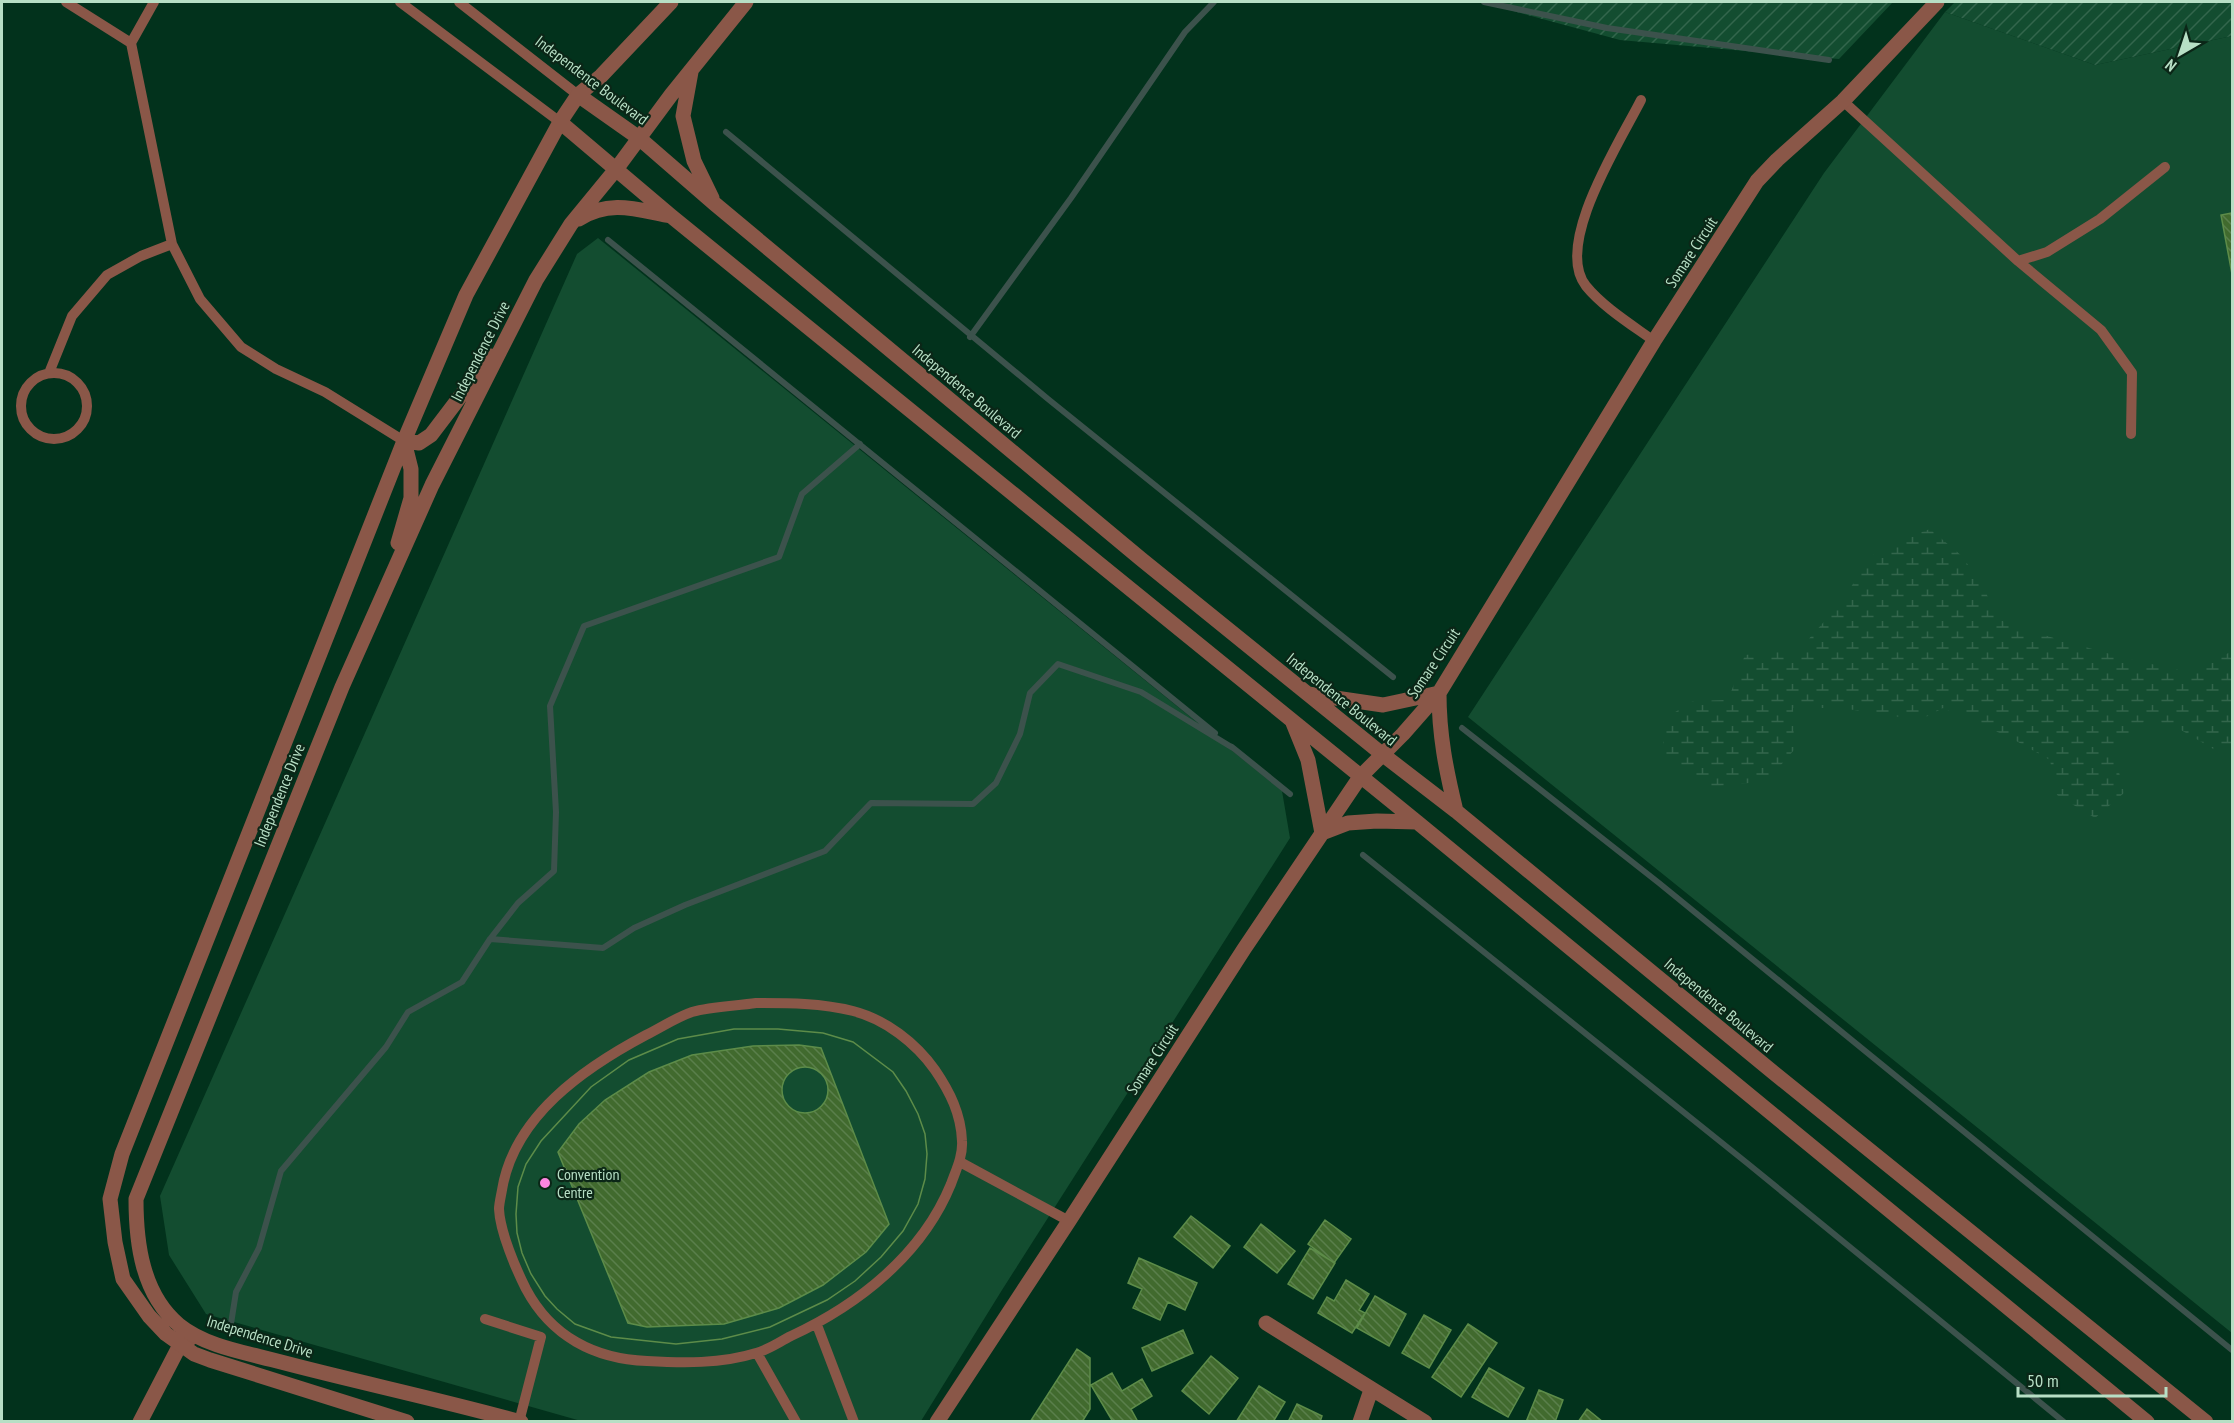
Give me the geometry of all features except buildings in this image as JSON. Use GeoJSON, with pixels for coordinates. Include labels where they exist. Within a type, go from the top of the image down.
{"type":"FeatureCollection","features":[{"type":"Feature","properties":{"kind":"street","name":"Independence Drive"},"geometry":{"type":"LineString","coordinates":[[407,1422],[210,1360],[180,1346],[149,1316],[123,1279],[115,1242],[110,1199],[122,1154],[404,441],[466,295],[560,122],[578,95],[601,75],[671,2]]}},
{"type":"Feature","properties":{"kind":"street","name":"Independence Drive"},"geometry":{"type":"LineString","coordinates":[[520,1421],[332,1376],[214,1344],[196,1335],[179,1325],[166,1311],[153,1289],[143,1266],[136,1232],[136,1199],[342,687],[432,485],[536,280],[571,224],[746,2]]}},
{"type":"Feature","properties":{"kind":"street","name":"Somare Circuit"},"geometry":{"type":"LineString","coordinates":[[937,1422],[1244,949],[1360,777],[1403,734],[1439,693],[1654,341],[1757,181],[1843,101],[1937,2]]}},
{"type":"Feature","properties":{"kind":"street"},"geometry":{"type":"LineString","coordinates":[[692,69],[683,116],[694,161],[715,204]]}},
{"type":"Feature","properties":{"kind":"street","name":"Independence Boulevard"},"geometry":{"type":"LineString","coordinates":[[578,95],[639,138],[1141,559],[1456,811],[1774,1073],[2206,1422]]}},
{"type":"Feature","properties":{"kind":"street"},"geometry":{"type":"LineString","coordinates":[[560,122],[671,216],[1417,822],[2147,1422]]}},
{"type":"Feature","properties":{"kind":"street"},"geometry":{"type":"LineString","coordinates":[[571,224],[593,210],[617,207],[671,216]]}},
{"type":"Feature","properties":{"kind":"street"},"geometry":{"type":"LineString","coordinates":[[398,561],[398,540],[411,498],[411,469],[404,441],[418,443],[431,435],[483,365],[509,335]]}},
{"type":"Feature","properties":{"kind":"street"},"geometry":{"type":"LineString","coordinates":[[1308,694],[1383,705],[1439,693],[1439,729],[1456,811]]}},
{"type":"Feature","properties":{"kind":"street"},"geometry":{"type":"LineString","coordinates":[[1291,720],[1308,760],[1322,833],[1348,823],[1417,822]]}},
{"type":"Feature","properties":{"kind":"street"},"geometry":{"type":"LineString","coordinates":[[1266,1323],[1425,1422]]}},
{"type":"Feature","properties":{"kind":"street"},"geometry":{"type":"LineString","coordinates":[[140,1422],[180,1346],[196,1335]]}},
{"type":"Feature","properties":{"kind":"street"},"geometry":{"type":"LineString","coordinates":[[1360,1422],[1371,1390]]}},
{"type":"Feature","properties":{"kind":"lane"},"geometry":{"type":"LineString","coordinates":[[66,2],[131,43]]}},
{"type":"Feature","properties":{"kind":"lane"},"geometry":{"type":"LineString","coordinates":[[154,2],[131,43],[172,244],[200,299],[241,347],[276,369],[325,392],[404,441]]}},
{"type":"Feature","properties":{"kind":"lane"},"geometry":{"type":"LineString","coordinates":[[400,2],[560,122]]}},
{"type":"Feature","properties":{"kind":"lane","name":"Independence Boulevard"},"geometry":{"type":"LineString","coordinates":[[459,2],[578,95]]}},
{"type":"Feature","properties":{"kind":"lane"},"geometry":{"type":"LineString","coordinates":[[1641,100],[1590,200],[1577,243],[1578,269],[1585,286],[1617,314],[1654,341]]}},
{"type":"Feature","properties":{"kind":"lane"},"geometry":{"type":"LineString","coordinates":[[1843,101],[2018,261],[2101,330],[2132,373],[2131,434]]}},
{"type":"Feature","properties":{"kind":"lane"},"geometry":{"type":"LineString","coordinates":[[2018,261],[2047,252],[2100,219],[2165,166]]}},
{"type":"Feature","properties":{"kind":"lane"},"geometry":{"type":"LineString","coordinates":[[49,373],[69,376],[84,391],[87,400],[87,411],[78,429],[58,438],[47,438],[36,433],[28,425],[23,416],[21,404],[23,393],[38,377],[49,373],[72,316],[107,275],[141,255],[172,244]]}},
{"type":"Feature","properties":{"kind":"lane"},"geometry":{"type":"LineString","coordinates":[[756,1003],[809,1004],[855,1011],[887,1025],[927,1058],[947,1088],[960,1118],[963,1144],[960,1162],[936,1214],[904,1257],[859,1298],[817,1325],[757,1353],[722,1360],[678,1362],[636,1361],[598,1353],[566,1338],[552,1323],[535,1306],[515,1269],[505,1233],[499,1210],[508,1162],[530,1124],[576,1078],[618,1050],[692,1012],[756,1003]]}},
{"type":"Feature","properties":{"kind":"lane"},"geometry":{"type":"LineString","coordinates":[[960,1162],[1069,1221]]}},
{"type":"Feature","properties":{"kind":"lane"},"geometry":{"type":"LineString","coordinates":[[484,1319],[541,1337]]}},
{"type":"Feature","properties":{"kind":"lane"},"geometry":{"type":"LineString","coordinates":[[520,1421],[541,1337],[552,1323]]}},
{"type":"Feature","properties":{"kind":"lane"},"geometry":{"type":"LineString","coordinates":[[817,1325],[854,1422]]}},
{"type":"Feature","properties":{"kind":"lane"},"geometry":{"type":"LineString","coordinates":[[757,1353],[796,1422]]}},
{"type":"Feature","properties":{"kind":"green space"},"geometry":{"type":"Polygon","coordinates":[[[1480,2],[1893,2],[1839,59],[1620,40],[1480,2]]]}},
{"type":"Feature","properties":{"kind":"green space"},"geometry":{"type":"Polygon","coordinates":[[[1955,2],[2232,2],[2232,36],[2095,65],[1945,12],[1955,2]]]}},
{"type":"Feature","properties":{"kind":"green space"},"geometry":{"type":"Polygon","coordinates":[[[1945,12],[2095,65],[2232,36],[2232,1333],[1468,717],[1824,173],[1945,12]]]}},
{"type":"Feature","properties":{"kind":"green space"},"geometry":{"type":"Polygon","coordinates":[[[598,238],[1282,791],[1290,838],[921,1421],[581,1421],[206,1314],[169,1255],[160,1196],[577,254],[598,238]]]}},
{"type":"Feature","properties":{"kind":"green space"},"geometry":{"type":"Polygon","coordinates":[[[1930,529],[1963,557],[2005,624],[2124,658],[2192,673],[2232,651],[2232,754],[2222,754],[2181,730],[2149,718],[2113,747],[2124,793],[2095,818],[2057,795],[2050,760],[2011,738],[1943,708],[1920,720],[1841,708],[1793,708],[1794,750],[1767,781],[1711,787],[1663,754],[1664,719],[1693,701],[1728,700],[1745,655],[1799,650],[1837,607],[1878,548],[1930,529]]]}},
{"type":"Feature","properties":{"kind":"waterway"},"geometry":{"type":"LineString","coordinates":[[970,337],[1071,198],[1185,32],[1214,2]]}},
{"type":"Feature","properties":{"kind":"waterway"},"geometry":{"type":"LineString","coordinates":[[1484,2],[1607,28],[1829,60]]}},
{"type":"Feature","properties":{"kind":"waterway"},"geometry":{"type":"LineString","coordinates":[[726,132],[1048,399],[1393,677]]}},
{"type":"Feature","properties":{"kind":"waterway"},"geometry":{"type":"LineString","coordinates":[[608,240],[1215,733]]}},
{"type":"Feature","properties":{"kind":"waterway"},"geometry":{"type":"LineString","coordinates":[[230,1330],[236,1292],[259,1248],[281,1171],[386,1047],[408,1012],[462,982],[490,939],[518,903],[554,871],[556,812],[550,706],[584,626],[779,557],[802,494],[860,444]]}},
{"type":"Feature","properties":{"kind":"waterway"},"geometry":{"type":"LineString","coordinates":[[490,939],[603,948],[634,928],[685,905],[825,851],[871,803],[973,804],[996,783],[1020,734],[1030,693],[1058,664],[1141,692],[1233,748]]}},
{"type":"Feature","properties":{"kind":"waterway"},"geometry":{"type":"LineString","coordinates":[[1462,728],[1659,883],[2232,1350]]}},
{"type":"Feature","properties":{"kind":"waterway"},"geometry":{"type":"LineString","coordinates":[[1232,747],[1290,794]]}},
{"type":"Feature","properties":{"kind":"waterway"},"geometry":{"type":"LineString","coordinates":[[1363,855],[1747,1163],[2064,1422]]}},
{"type":"Feature","properties":{"kind":"place","name":"Convention Centre"},"geometry":{"type":"Point","coordinates":[545,1183]}}]}
